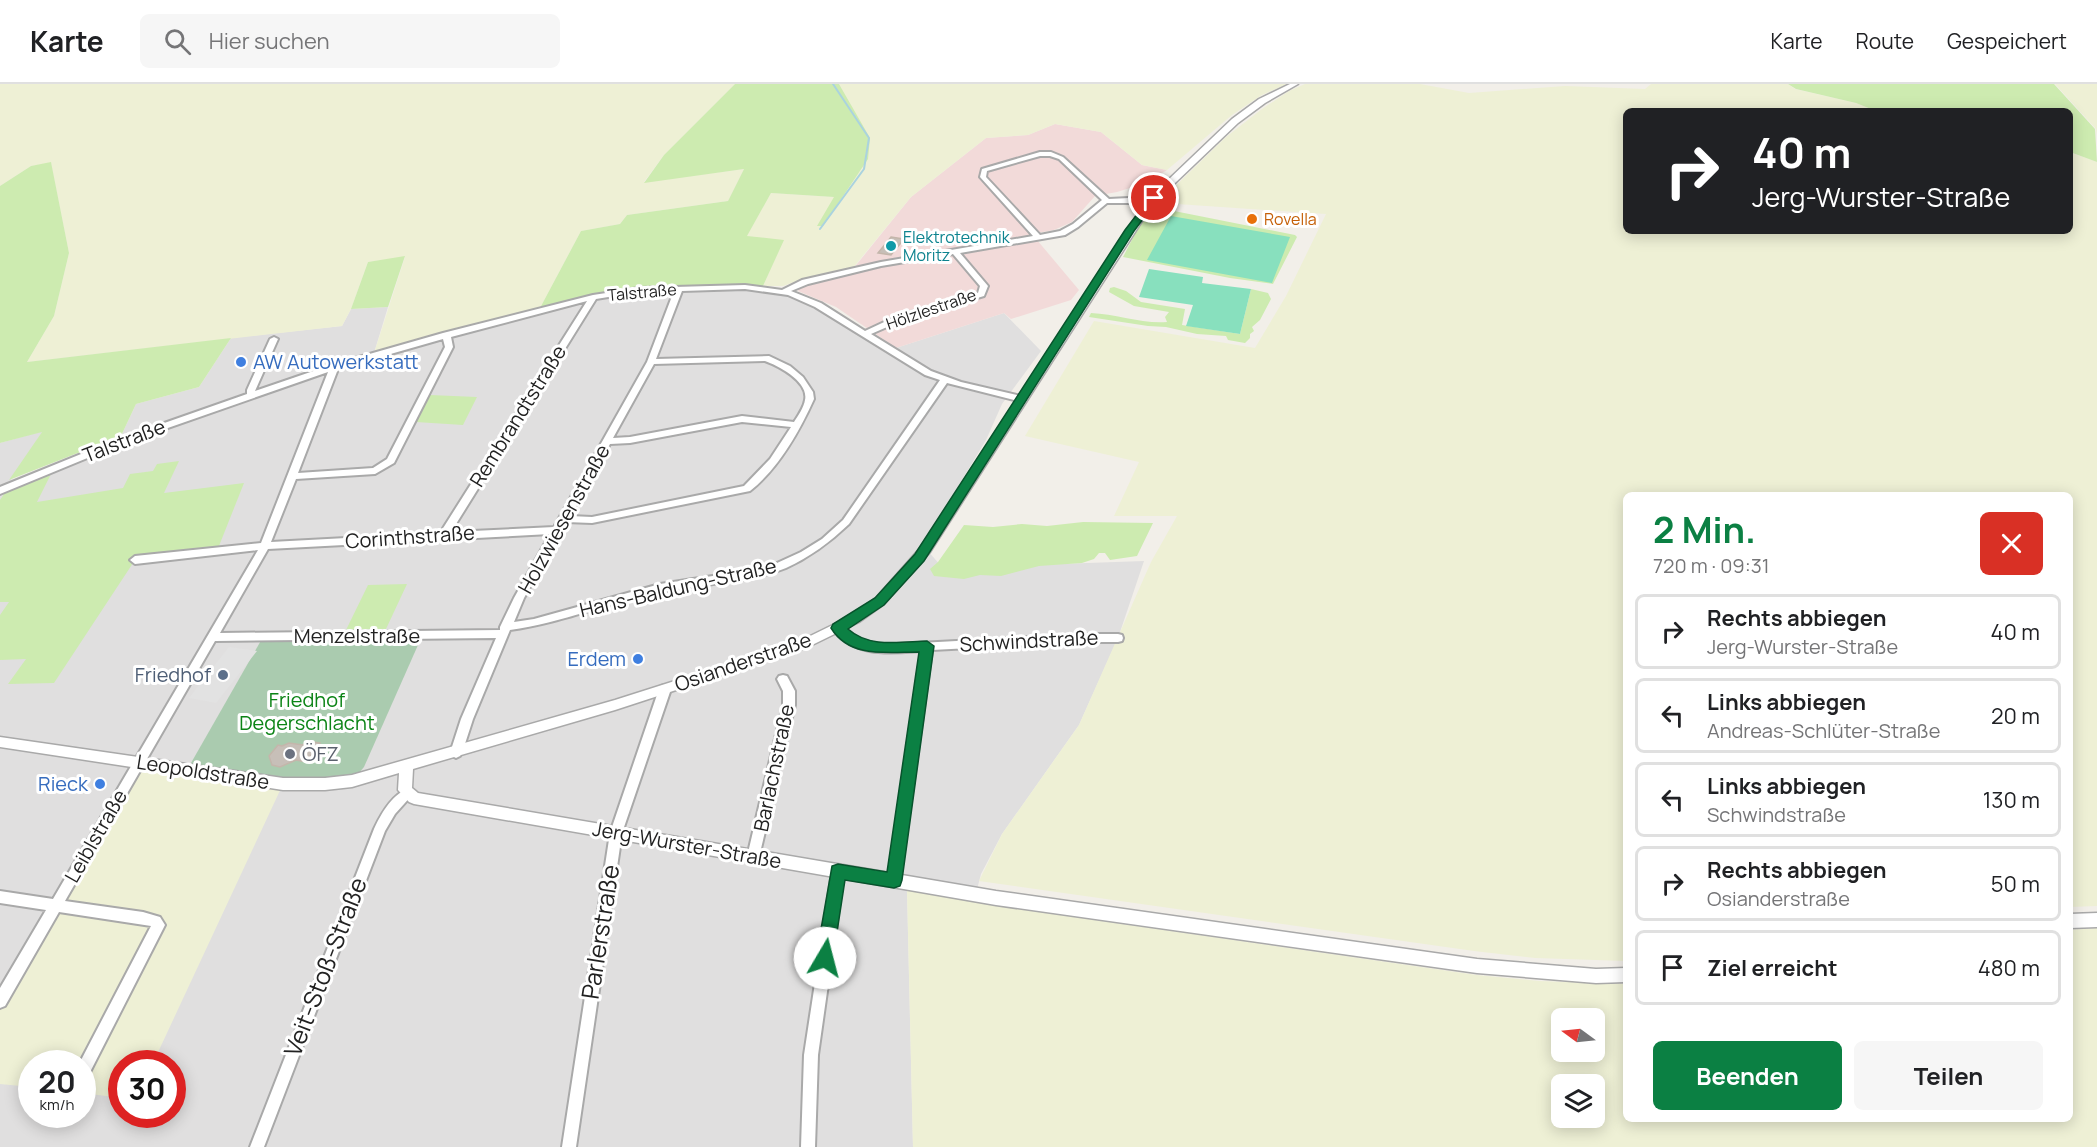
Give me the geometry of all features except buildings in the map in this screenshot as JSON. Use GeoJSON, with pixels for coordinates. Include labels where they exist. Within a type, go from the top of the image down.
{"type":"FeatureCollection","features":[{"type":"Feature","properties":{"kind":"street","name":"Osianderstraße"},"geometry":{"type":"LineString","coordinates":[[406,767],[765,658],[838,628],[880,601],[912,567],[939,529],[1149,204],[1178,173],[1242,116],[1295,84]]}},
{"type":"Feature","properties":{"kind":"street"},"geometry":{"type":"LineString","coordinates":[[1039,238],[983,177],[984,170],[1040,154],[1056,155],[1106,200]]}},
{"type":"Feature","properties":{"kind":"street"},"geometry":{"type":"LineString","coordinates":[[785,291],[811,280],[955,251],[1039,238],[1068,230],[1097,204],[1106,200],[1119,199],[1149,204]]}},
{"type":"Feature","properties":{"kind":"street","name":"Hölzlestraße"},"geometry":{"type":"LineString","coordinates":[[866,334],[900,318],[981,294],[984,286],[955,251]]}},
{"type":"Feature","properties":{"kind":"street","name":"Talstraße"},"geometry":{"type":"LineString","coordinates":[[0,491],[108,447],[334,367],[593,297],[639,290],[745,287],[785,291],[818,305],[913,364],[945,380],[1022,399]]}},
{"type":"Feature","properties":{"kind":"street","name":"Holzwiesenstraße"},"geometry":{"type":"LineString","coordinates":[[456,753],[467,719],[504,631],[562,519],[651,362],[679,289]]}},
{"type":"Feature","properties":{"kind":"street","name":"Rembrandtstraße"},"geometry":{"type":"LineString","coordinates":[[444,535],[593,297]]}},
{"type":"Feature","properties":{"kind":"street"},"geometry":{"type":"LineString","coordinates":[[293,476],[375,471],[391,461],[449,346],[446,335]]}},
{"type":"Feature","properties":{"kind":"street"},"geometry":{"type":"LineString","coordinates":[[251,396],[251,390],[274,339]]}},
{"type":"Feature","properties":{"kind":"street"},"geometry":{"type":"LineString","coordinates":[[562,519],[592,520],[747,489],[761,477],[807,406],[810,393],[803,382],[772,360],[753,357],[651,362]]}},
{"type":"Feature","properties":{"kind":"street","name":"Leiblstraße"},"geometry":{"type":"LineString","coordinates":[[0,1001],[265,546],[334,367]]}},
{"type":"Feature","properties":{"kind":"street","name":"Hans-Baldung-Straße"},"geometry":{"type":"LineString","coordinates":[[504,631],[660,588],[752,574],[780,566],[805,554],[825,542],[846,522],[945,380]]}},
{"type":"Feature","properties":{"kind":"street"},"geometry":{"type":"LineString","coordinates":[[607,441],[630,440],[742,418],[795,425]]}},
{"type":"Feature","properties":{"kind":"street","name":"Corinthstraße"},"geometry":{"type":"LineString","coordinates":[[265,546],[556,530]]}},
{"type":"Feature","properties":{"kind":"street"},"geometry":{"type":"LineString","coordinates":[[135,560],[265,546]]}},
{"type":"Feature","properties":{"kind":"street","name":"Schwindstraße"},"geometry":{"type":"LineString","coordinates":[[838,628],[851,640],[870,648],[1118,638]]}},
{"type":"Feature","properties":{"kind":"street","name":"Menzelstraße"},"geometry":{"type":"LineString","coordinates":[[213,637],[504,631]]}},
{"type":"Feature","properties":{"kind":"street"},"geometry":{"type":"LineString","coordinates":[[894,880],[927,646]]}},
{"type":"Feature","properties":{"kind":"street","name":"Barlachstraße"},"geometry":{"type":"LineString","coordinates":[[753,857],[789,705],[789,691],[783,679]]}},
{"type":"Feature","properties":{"kind":"street","name":"Parlerstraße"},"geometry":{"type":"LineString","coordinates":[[568,1147],[616,833],[665,689]]}},
{"type":"Feature","properties":{"kind":"street","name":"Leopoldstraße"},"geometry":{"type":"LineString","coordinates":[[0,742],[283,784],[310,785],[352,781],[406,767]]}},
{"type":"Feature","properties":{"kind":"street"},"geometry":{"type":"LineString","coordinates":[[406,767],[404,784],[407,794]]}},
{"type":"Feature","properties":{"kind":"street","name":"Jerg-Wurster-Straße"},"geometry":{"type":"LineString","coordinates":[[407,794],[414,798],[996,898],[1477,966],[1596,976],[1623,975]]}},
{"type":"Feature","properties":{"kind":"street","name":"Veit-Stoß-Straße"},"geometry":{"type":"LineString","coordinates":[[257,1147],[380,829],[391,810],[407,794]]}},
{"type":"Feature","properties":{"kind":"street"},"geometry":{"type":"LineString","coordinates":[[808,1147],[811,1055],[838,872]]}},
{"type":"Feature","properties":{"kind":"street"},"geometry":{"type":"LineString","coordinates":[[0,897],[143,918],[155,921],[158,925],[94,1050]]}},
{"type":"Feature","properties":{"kind":"street"},"geometry":{"type":"LineString","coordinates":[[2073,921],[2097,920]]}},
{"type":"Feature","properties":{"kind":"shaded area"},"geometry":{"type":"Polygon","coordinates":[[[1055,124],[1101,132],[1142,165],[1167,170],[1146,183],[1095,196],[1072,222],[1054,230],[1032,234],[1079,290],[1071,300],[1011,319],[1004,313],[896,348],[836,307],[798,291],[801,285],[849,274],[911,197],[986,138],[1028,135],[1055,124]]]}},
{"type":"Feature","properties":{"kind":"shaded area"},"geometry":{"type":"Polygon","coordinates":[[[745,287],[785,291],[813,305],[889,354],[896,348],[1004,313],[1041,351],[1002,404],[986,440],[947,505],[944,517],[926,549],[943,568],[1144,561],[1118,638],[1079,725],[1002,834],[981,874],[974,901],[907,891],[913,1147],[0,1147],[0,443],[43,431],[11,480],[121,436],[136,404],[199,387],[231,338],[342,326],[351,309],[388,307],[374,353],[443,333],[447,335],[617,292],[745,287]]]}},
{"type":"Feature","properties":{"kind":"shaded area","name":"Friedhof"},"geometry":{"type":"Polygon","coordinates":[[[229,647],[257,651],[216,703],[189,698],[229,647]]]}},
{"type":"Feature","properties":{"kind":"green space"},"geometry":{"type":"Polygon","coordinates":[[[0,84],[735,84],[664,155],[644,182],[744,169],[728,201],[627,215],[620,224],[581,231],[540,308],[374,353],[405,257],[368,262],[351,309],[342,326],[27,362],[54,316],[69,253],[51,163],[31,166],[0,186],[0,84]]]}},
{"type":"Feature","properties":{"kind":"green space"},"geometry":{"type":"Polygon","coordinates":[[[735,84],[839,84],[870,138],[868,159],[823,226],[817,226],[834,197],[771,193],[747,236],[784,240],[763,286],[629,289],[592,295],[540,308],[581,231],[620,224],[627,215],[728,201],[744,169],[644,183],[664,155],[735,84]]]}},
{"type":"Feature","properties":{"kind":"green space"},"geometry":{"type":"Polygon","coordinates":[[[839,84],[1287,84],[1262,95],[1232,115],[1167,170],[1142,165],[1101,132],[1055,124],[1028,135],[986,138],[911,197],[853,268],[806,278],[783,286],[763,286],[783,241],[746,237],[771,193],[835,197],[862,169],[851,105],[839,84]]]}},
{"type":"Feature","properties":{"kind":"green space"},"geometry":{"type":"Polygon","coordinates":[[[1305,84],[1420,84],[1469,93],[1565,86],[1645,89],[1651,84],[1788,84],[1795,89],[1868,108],[1623,108],[1623,234],[2073,234],[2073,153],[2097,162],[2097,906],[2073,907],[2073,492],[1623,492],[1623,961],[1535,958],[1474,951],[979,881],[1002,834],[1079,725],[1151,562],[1177,516],[1114,516],[1139,462],[1025,436],[1094,321],[1255,348],[1286,296],[1326,214],[1177,204],[1165,200],[1165,196],[1226,137],[1289,91],[1305,84]]]}},
{"type":"Feature","properties":{"kind":"green space"},"geometry":{"type":"Polygon","coordinates":[[[1788,84],[2054,84],[2095,129],[2097,162],[2073,153],[2073,108],[1868,108],[1796,89],[1788,84]]]}},
{"type":"Feature","properties":{"kind":"green space"},"geometry":{"type":"Polygon","coordinates":[[[2055,84],[2097,84],[2097,135],[2096,129],[2055,84]]]}},
{"type":"Feature","properties":{"kind":"green space"},"geometry":{"type":"Polygon","coordinates":[[[51,162],[69,253],[54,316],[27,362],[231,338],[199,387],[136,404],[121,436],[9,480],[42,432],[0,443],[0,186],[31,166],[51,162]]]}},
{"type":"Feature","properties":{"kind":"green space"},"geometry":{"type":"Polygon","coordinates":[[[1154,207],[1297,237],[1273,284],[1123,257],[1136,232],[1154,207]]]}},
{"type":"Feature","properties":{"kind":"green space"},"geometry":{"type":"Polygon","coordinates":[[[1171,216],[1290,237],[1272,283],[1147,260],[1171,216]]]}},
{"type":"Feature","properties":{"kind":"green space"},"geometry":{"type":"Polygon","coordinates":[[[405,256],[388,307],[351,309],[368,262],[405,256]]]}},
{"type":"Feature","properties":{"kind":"green space"},"geometry":{"type":"Polygon","coordinates":[[[1149,269],[1203,277],[1202,283],[1251,289],[1240,334],[1186,326],[1193,305],[1139,297],[1149,269]]]}},
{"type":"Feature","properties":{"kind":"green space"},"geometry":{"type":"Polygon","coordinates":[[[1110,288],[1126,291],[1141,302],[1185,309],[1182,325],[1240,334],[1251,289],[1268,293],[1271,299],[1260,320],[1252,327],[1254,331],[1245,343],[1228,340],[1226,336],[1197,334],[1166,327],[1089,317],[1091,313],[1148,322],[1167,322],[1165,317],[1169,312],[1134,306],[1109,292],[1110,288]]]}},
{"type":"Feature","properties":{"kind":"green space"},"geometry":{"type":"Polygon","coordinates":[[[430,395],[477,397],[463,425],[416,422],[430,395]]]}},
{"type":"Feature","properties":{"kind":"green space"},"geometry":{"type":"Polygon","coordinates":[[[179,461],[164,493],[244,483],[217,551],[135,560],[54,683],[8,684],[26,659],[0,660],[0,615],[9,602],[0,602],[0,500],[8,488],[54,468],[37,502],[123,488],[130,474],[153,471],[157,464],[179,461]]]}},
{"type":"Feature","properties":{"kind":"green space"},"geometry":{"type":"Polygon","coordinates":[[[1083,522],[1153,523],[1137,556],[1110,560],[1105,553],[1099,553],[1094,559],[1082,563],[1039,566],[1001,576],[980,575],[964,579],[934,576],[930,569],[938,562],[964,525],[1047,526],[1083,522]]]}},
{"type":"Feature","properties":{"kind":"green space"},"geometry":{"type":"Polygon","coordinates":[[[407,584],[386,629],[346,630],[368,585],[407,584]]]}},
{"type":"Feature","properties":{"kind":"green space","name":"Friedhof Degerschlacht"},"geometry":{"type":"Polygon","coordinates":[[[422,636],[364,767],[352,781],[338,783],[187,770],[263,637],[422,636]]]}},
{"type":"Feature","properties":{"kind":"green space"},"geometry":{"type":"Polygon","coordinates":[[[139,762],[283,784],[159,1050],[108,1050],[108,1096],[96,1095],[96,1050],[18,1050],[18,1086],[0,1084],[0,1001],[139,762]]]}},
{"type":"Feature","properties":{"kind":"green space"},"geometry":{"type":"Polygon","coordinates":[[[907,890],[1067,916],[1477,975],[1539,981],[1623,984],[1623,1122],[2073,1122],[2073,930],[2097,928],[2097,1147],[913,1147],[907,890]]]}},
{"type":"Feature","properties":{"kind":"waterway"},"geometry":{"type":"LineString","coordinates":[[820,229],[864,169],[869,138],[833,84]]}},
{"type":"Feature","properties":{"kind":"place","name":"Rovella"},"geometry":{"type":"Point","coordinates":[1252,219]}},
{"type":"Feature","properties":{"kind":"place","name":"Elektrotechnik Moritz"},"geometry":{"type":"Point","coordinates":[891,246]}},
{"type":"Feature","properties":{"kind":"place","name":"AW Autowerkstatt"},"geometry":{"type":"Point","coordinates":[241,362]}},
{"type":"Feature","properties":{"kind":"place","name":"Erdem"},"geometry":{"type":"Point","coordinates":[638,659]}},
{"type":"Feature","properties":{"kind":"place","name":"Friedhof"},"geometry":{"type":"Point","coordinates":[223,675]}},
{"type":"Feature","properties":{"kind":"place","name":"ÖFZ"},"geometry":{"type":"Point","coordinates":[290,754]}},
{"type":"Feature","properties":{"kind":"place","name":"Rieck"},"geometry":{"type":"Point","coordinates":[100,784]}},
{"type":"Feature","properties":{"kind":"route"},"geometry":{"type":"LineString","coordinates":[[825,958],[838,872],[894,880],[927,646],[870,648],[851,640],[838,628],[880,601],[919,557],[1130,230],[1154,198]]}}]}
